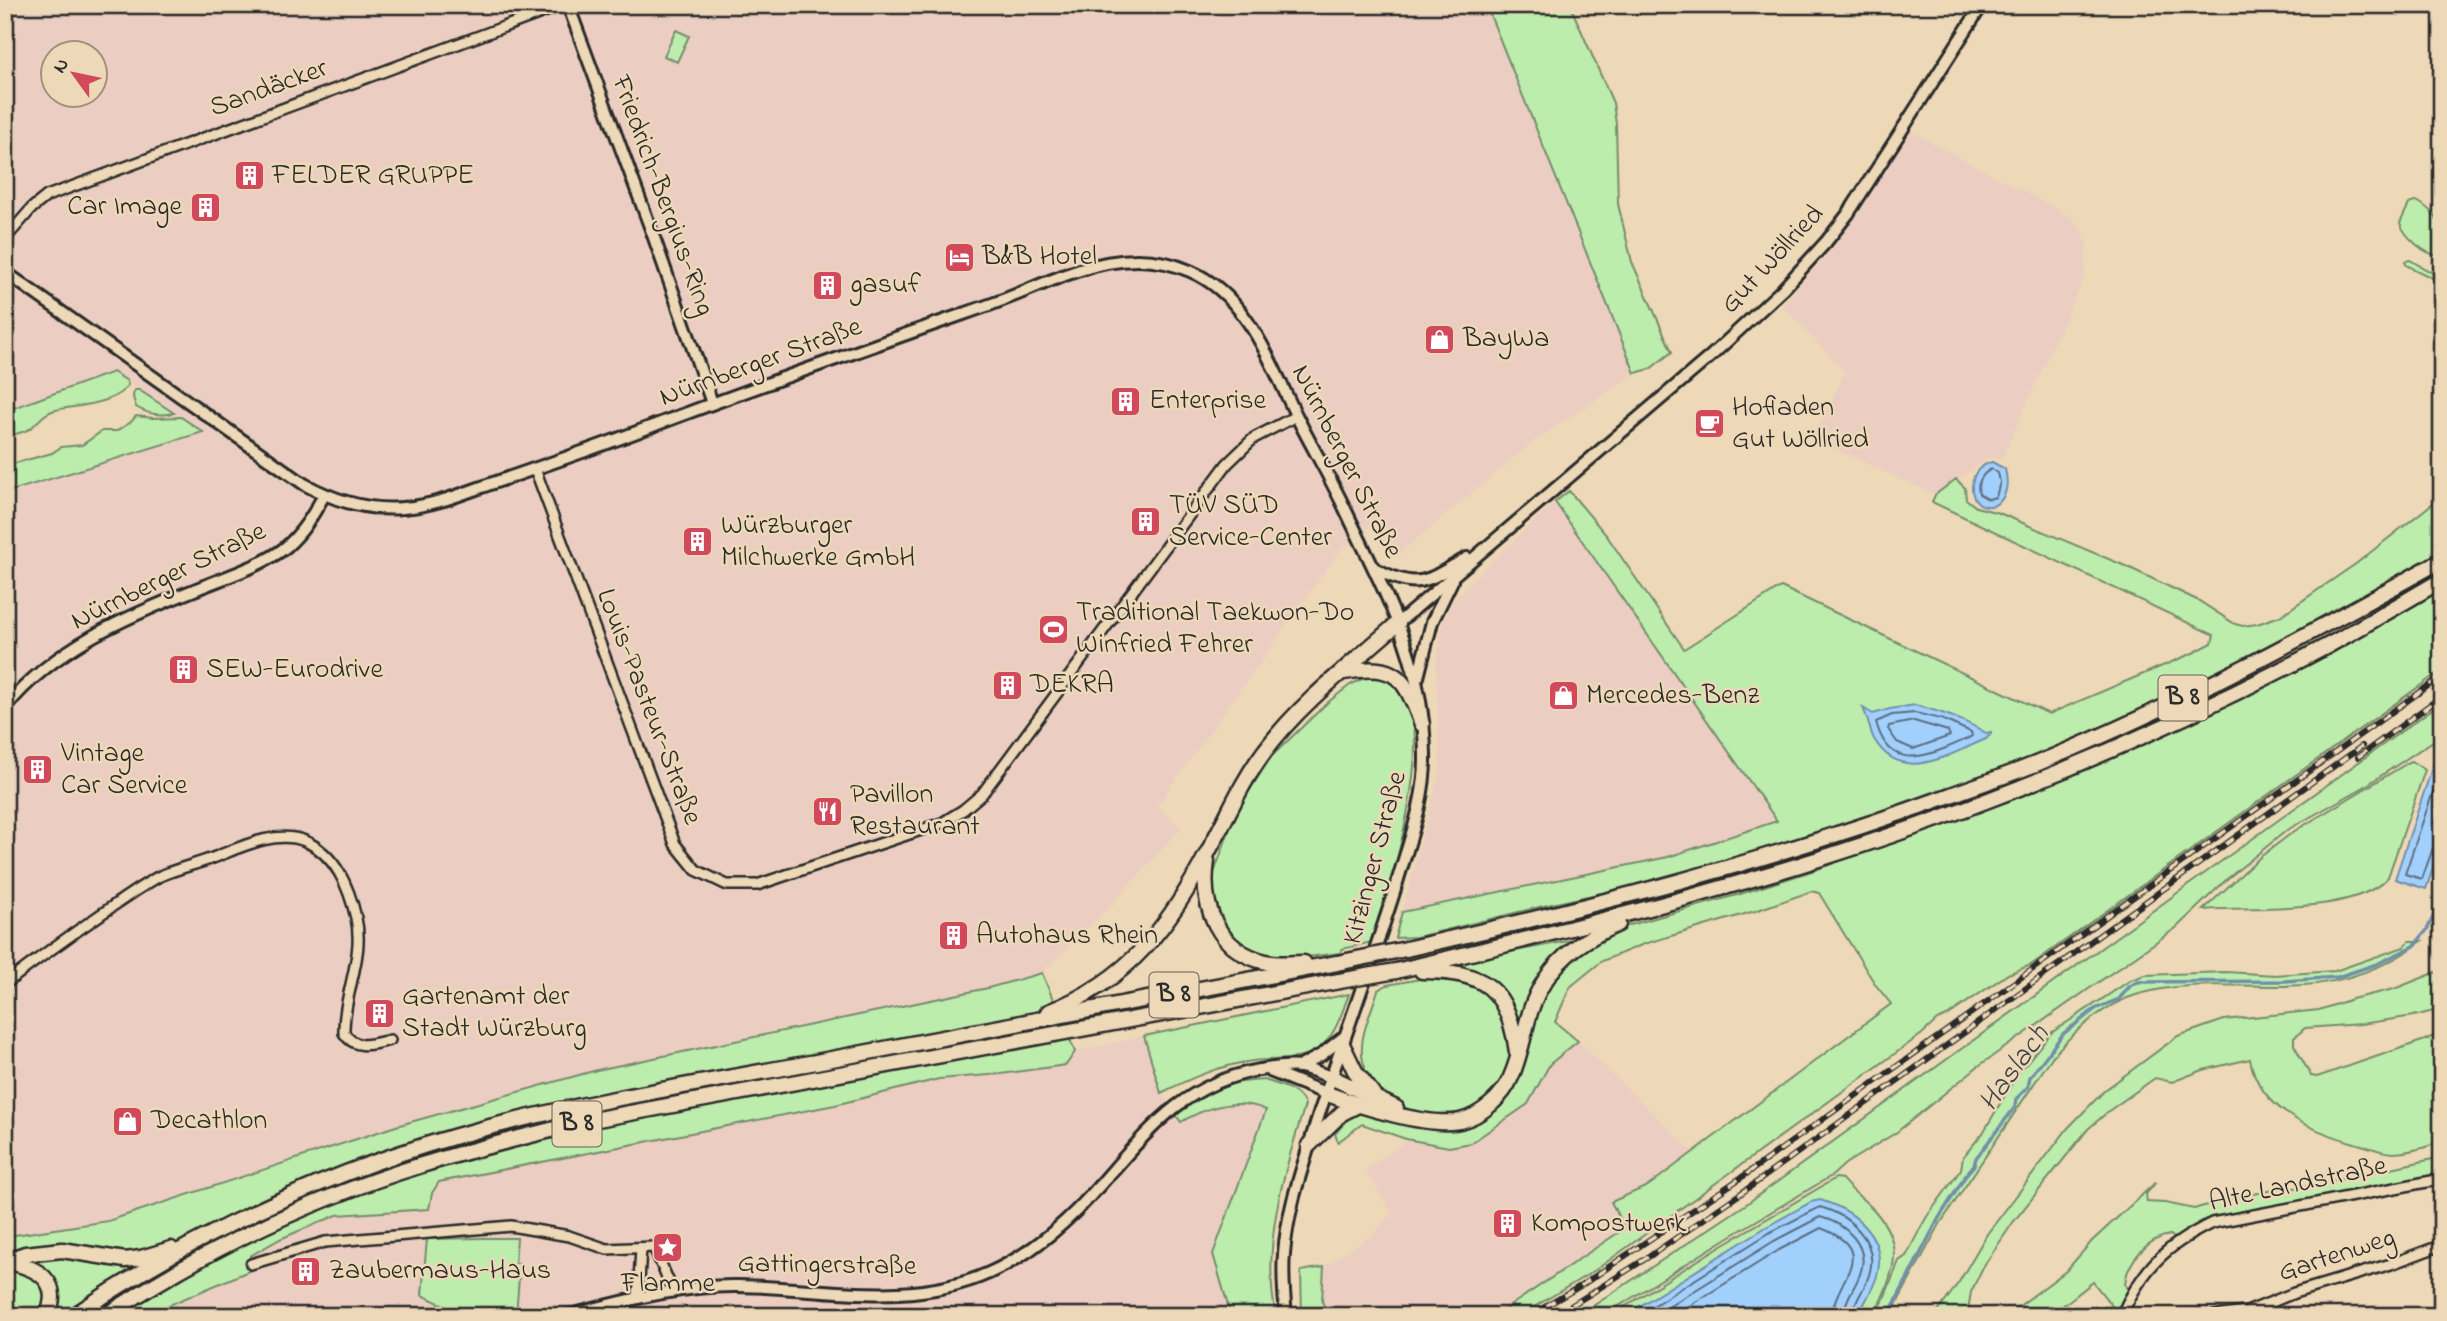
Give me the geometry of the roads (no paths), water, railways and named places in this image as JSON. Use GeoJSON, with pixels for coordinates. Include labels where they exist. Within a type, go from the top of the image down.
{"type":"FeatureCollection","features":[{"type":"Feature","properties":{"kind":"highway","name":"B 8"},"geometry":{"type":"LineString","coordinates":[[73,1316],[106,1293],[205,1238],[317,1185],[395,1155],[483,1129],[644,1095],[1406,949],[1553,916],[1723,870],[1860,827],[2042,761],[2190,695],[2317,630],[2442,560]]}},
{"type":"Feature","properties":{"kind":"highway","name":"B 8"},"geometry":{"type":"LineString","coordinates":[[105,1316],[172,1274],[299,1212],[386,1178],[447,1158],[587,1121],[1396,971],[1655,908],[1790,869],[1884,838],[2050,776],[2197,711],[2329,645],[2442,580]]}},
{"type":"Feature","properties":{"kind":"highway"},"geometry":{"type":"LineString","coordinates":[[1010,1026],[1066,1005],[1107,982],[1133,961],[1161,931],[1209,850],[1243,784],[1264,752],[1289,721],[1398,623]]}},
{"type":"Feature","properties":{"kind":"highway"},"geometry":{"type":"LineString","coordinates":[[1344,672],[1384,670],[1397,677],[1407,687],[1422,724]]}},
{"type":"Feature","properties":{"kind":"highway"},"geometry":{"type":"LineString","coordinates":[[1209,850],[1205,894],[1216,928],[1225,940],[1236,949],[1265,962],[1337,963]]}},
{"type":"Feature","properties":{"kind":"highway"},"geometry":{"type":"LineString","coordinates":[[1325,1093],[1358,1105],[1434,1122],[1460,1121],[1481,1112],[1497,1098],[1510,1080],[1532,1006],[1542,983],[1558,962],[1576,946],[1598,933],[1655,908]]}},
{"type":"Feature","properties":{"kind":"highway"},"geometry":{"type":"LineString","coordinates":[[1396,971],[1463,972],[1492,989],[1510,1017],[1518,1059]]}},
{"type":"Feature","properties":{"kind":"highway"},"geometry":{"type":"LineString","coordinates":[[1343,1040],[1355,1071],[1377,1098]]}},
{"type":"Feature","properties":{"kind":"highway"},"geometry":{"type":"LineString","coordinates":[[1331,1077],[1413,1117]]}},
{"type":"Feature","properties":{"kind":"highway"},"geometry":{"type":"LineString","coordinates":[[1309,1145],[1342,1113],[1358,1105]]}},
{"type":"Feature","properties":{"kind":"highway"},"geometry":{"type":"LineString","coordinates":[[5,1262],[43,1251],[62,1250],[113,1259],[141,1258],[205,1238]]}},
{"type":"Feature","properties":{"kind":"highway"},"geometry":{"type":"LineString","coordinates":[[5,1262],[34,1269],[44,1277],[51,1288],[52,1303],[47,1316]]}},
{"type":"Feature","properties":{"kind":"street","name":"Sandäcker"},"geometry":{"type":"LineString","coordinates":[[5,239],[32,208],[47,196],[66,188],[566,5]]}},
{"type":"Feature","properties":{"kind":"street","name":"Friedrich-Bergius-Ring"},"geometry":{"type":"LineString","coordinates":[[566,5],[649,223],[712,403]]}},
{"type":"Feature","properties":{"kind":"street","name":"Gut Wöllried"},"geometry":{"type":"LineString","coordinates":[[1488,546],[1758,314],[1805,267],[1848,214],[1982,5]]}},
{"type":"Feature","properties":{"kind":"street","name":"Nürnberger Straße"},"geometry":{"type":"LineString","coordinates":[[5,708],[21,688],[75,646],[124,620],[278,553],[311,520],[324,495],[369,508],[400,509],[435,503],[999,301],[1075,271],[1127,259],[1153,260],[1191,271],[1212,284],[1254,327],[1374,568],[1398,623]]}},
{"type":"Feature","properties":{"kind":"street"},"geometry":{"type":"LineString","coordinates":[[5,272],[304,484],[324,495]]}},
{"type":"Feature","properties":{"kind":"street","name":"Louis-Pasteur-Straße"},"geometry":{"type":"LineString","coordinates":[[535,469],[675,844],[696,870],[727,885],[758,885],[942,822],[963,810],[982,794],[1227,464],[1254,438],[1296,416]]}},
{"type":"Feature","properties":{"kind":"street"},"geometry":{"type":"LineString","coordinates":[[1374,568],[1406,582],[1421,582],[1488,546]]}},
{"type":"Feature","properties":{"kind":"street"},"geometry":{"type":"LineString","coordinates":[[1398,623],[1488,546]]}},
{"type":"Feature","properties":{"kind":"street"},"geometry":{"type":"LineString","coordinates":[[1417,680],[1432,622],[1457,572]]}},
{"type":"Feature","properties":{"kind":"street","name":"Kitzinger Straße"},"geometry":{"type":"LineString","coordinates":[[1286,1316],[1283,1284],[1286,1233],[1325,1093],[1381,936],[1412,831],[1424,777],[1426,756],[1417,680],[1398,623]]}},
{"type":"Feature","properties":{"kind":"street"},"geometry":{"type":"LineString","coordinates":[[5,984],[125,898],[159,877],[246,843],[282,838],[303,841],[323,852],[336,864],[356,919],[359,940],[344,1033],[349,1041],[362,1046],[390,1040]]}},
{"type":"Feature","properties":{"kind":"street"},"geometry":{"type":"LineString","coordinates":[[1299,1067],[1343,1040]]}},
{"type":"Feature","properties":{"kind":"street","name":"Gattingerstraße"},"geometry":{"type":"LineString","coordinates":[[566,1316],[638,1298],[700,1287],[736,1286],[871,1295],[949,1287],[989,1273],[1053,1233],[1100,1186],[1159,1120],[1189,1096],[1219,1082],[1265,1069],[1299,1067],[1331,1077]]}},
{"type":"Feature","properties":{"kind":"street"},"geometry":{"type":"LineString","coordinates":[[1265,1069],[1325,1093]]}},
{"type":"Feature","properties":{"kind":"street","name":"Alte Landstraße"},"geometry":{"type":"LineString","coordinates":[[2121,1316],[2137,1284],[2154,1260],[2170,1247],[2212,1223],[2442,1178]]}},
{"type":"Feature","properties":{"kind":"street"},"geometry":{"type":"LineString","coordinates":[[251,1264],[325,1242],[511,1226],[569,1236],[607,1249],[654,1247],[673,1292]]}},
{"type":"Feature","properties":{"kind":"street","name":"Gartenweg"},"geometry":{"type":"LineString","coordinates":[[2214,1316],[2249,1314],[2294,1293],[2391,1264],[2442,1245]]}},
{"type":"Feature","properties":{"kind":"street"},"geometry":{"type":"LineString","coordinates":[[638,1298],[641,1248]]}},
{"type":"Feature","properties":{"kind":"water"},"geometry":{"type":"Polygon","coordinates":[[[1992,462],[2005,469],[2007,485],[2004,496],[1998,503],[1982,505],[1972,492],[1973,480],[1980,468],[1992,462]]]}},
{"type":"Feature","properties":{"kind":"water"},"geometry":{"type":"Polygon","coordinates":[[[1915,705],[1952,716],[1991,734],[1986,739],[1942,758],[1912,764],[1898,761],[1885,753],[1874,739],[1863,708],[1873,714],[1915,705]]]}},
{"type":"Feature","properties":{"kind":"water"},"geometry":{"type":"Polygon","coordinates":[[[2442,756],[2442,842],[2426,889],[2395,879],[2434,762],[2442,756]]]}},
{"type":"Feature","properties":{"kind":"water"},"geometry":{"type":"Polygon","coordinates":[[[1820,1200],[1845,1210],[1856,1218],[1873,1237],[1878,1249],[1877,1276],[1858,1316],[1624,1316],[1766,1227],[1811,1202],[1820,1200]]]}},
{"type":"Feature","properties":{"kind":"waterway","name":"Haslach"},"geometry":{"type":"LineString","coordinates":[[1888,1316],[1939,1218],[1976,1158],[2015,1107],[2016,1099],[2028,1087],[2030,1077],[2063,1034],[2095,1009],[2119,999],[2137,982],[2285,981],[2338,977],[2377,964],[2414,946],[2427,930],[2442,898]]}},
{"type":"Feature","properties":{"kind":"railway"},"geometry":{"type":"LineString","coordinates":[[1529,1316],[1582,1285],[1745,1175],[2442,676]]}},
{"type":"Feature","properties":{"kind":"railway"},"geometry":{"type":"LineString","coordinates":[[2358,757],[2442,696]]}},
{"type":"Feature","properties":{"kind":"railway"},"geometry":{"type":"LineString","coordinates":[[1555,1316],[1650,1256],[1750,1187],[2362,746]]}},
{"type":"Feature","properties":{"kind":"place","name":"FELDER GRUPPE"},"geometry":{"type":"Point","coordinates":[249,176]}},
{"type":"Feature","properties":{"kind":"place","name":"Car Image"},"geometry":{"type":"Point","coordinates":[205,207]}},
{"type":"Feature","properties":{"kind":"place","name":"B&B Hotel"},"geometry":{"type":"Point","coordinates":[959,257]}},
{"type":"Feature","properties":{"kind":"place","name":"gasuf"},"geometry":{"type":"Point","coordinates":[827,285]}},
{"type":"Feature","properties":{"kind":"place","name":"BayWa"},"geometry":{"type":"Point","coordinates":[1440,339]}},
{"type":"Feature","properties":{"kind":"place","name":"Enterprise"},"geometry":{"type":"Point","coordinates":[1126,401]}},
{"type":"Feature","properties":{"kind":"place","name":"Hofladen Gut Wöllried"},"geometry":{"type":"Point","coordinates":[1709,424]}},
{"type":"Feature","properties":{"kind":"place","name":"TÜV SÜD Service-Center"},"geometry":{"type":"Point","coordinates":[1146,522]}},
{"type":"Feature","properties":{"kind":"place","name":"Würzburger Milchwerke GmbH"},"geometry":{"type":"Point","coordinates":[698,542]}},
{"type":"Feature","properties":{"kind":"place","name":"Traditional Taekwon-Do Winfried Fehrer"},"geometry":{"type":"Point","coordinates":[1053,629]}},
{"type":"Feature","properties":{"kind":"place","name":"SEW-Eurodrive"},"geometry":{"type":"Point","coordinates":[183,670]}},
{"type":"Feature","properties":{"kind":"place","name":"DEKRA"},"geometry":{"type":"Point","coordinates":[1007,685]}},
{"type":"Feature","properties":{"kind":"place","name":"Mercedes-Benz"},"geometry":{"type":"Point","coordinates":[1563,696]}},
{"type":"Feature","properties":{"kind":"place","name":"Vintage Car Service"},"geometry":{"type":"Point","coordinates":[38,770]}},
{"type":"Feature","properties":{"kind":"place","name":"Pavillon Restaurant"},"geometry":{"type":"Point","coordinates":[827,811]}},
{"type":"Feature","properties":{"kind":"place","name":"Autohaus Rhein"},"geometry":{"type":"Point","coordinates":[953,936]}},
{"type":"Feature","properties":{"kind":"place","name":"Gartenamt der Stadt Würzburg"},"geometry":{"type":"Point","coordinates":[379,1013]}},
{"type":"Feature","properties":{"kind":"place","name":"Decathlon"},"geometry":{"type":"Point","coordinates":[128,1121]}},
{"type":"Feature","properties":{"kind":"place","name":"Kompostwerk"},"geometry":{"type":"Point","coordinates":[1508,1224]}},
{"type":"Feature","properties":{"kind":"place","name":"Flamme"},"geometry":{"type":"Point","coordinates":[668,1247]}},
{"type":"Feature","properties":{"kind":"place","name":"Zaubermaus-Haus"},"geometry":{"type":"Point","coordinates":[306,1271]}}]}
